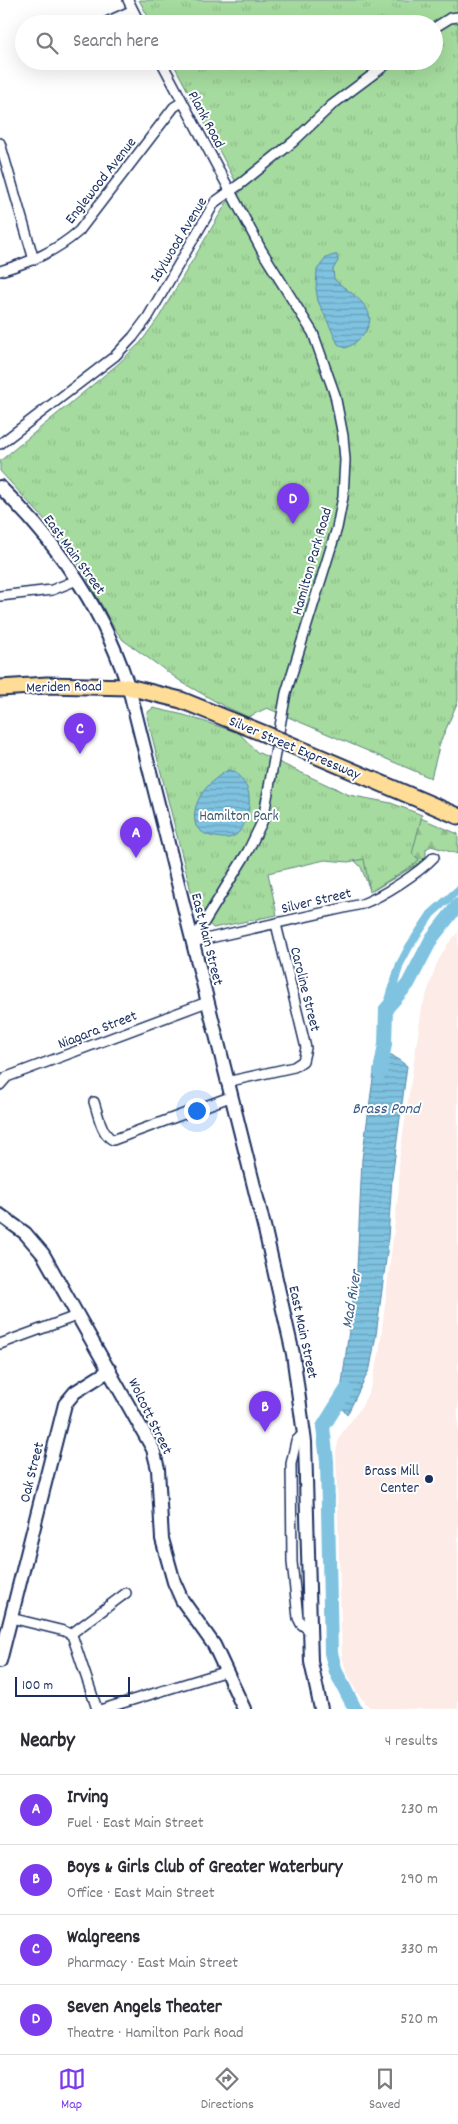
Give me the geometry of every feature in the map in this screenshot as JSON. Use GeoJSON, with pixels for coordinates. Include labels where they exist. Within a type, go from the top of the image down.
{"type":"FeatureCollection","features":[{"type":"Feature","properties":{"kind":"main road","name":"East Main Street"},"geometry":{"type":"LineString","coordinates":[[0,487],[50,542],[77,580],[102,623],[119,660],[128,687],[226,1082],[263,1222],[286,1320],[297,1378],[304,1433],[312,1668],[321,1709]]}},
{"type":"Feature","properties":{"kind":"main road","name":"Meriden Road"},"geometry":{"type":"LineString","coordinates":[[0,688],[47,685],[128,687]]}},
{"type":"Feature","properties":{"kind":"main road","name":"Silver Street Expressway"},"geometry":{"type":"LineString","coordinates":[[128,687],[182,700],[458,816]]}},
{"type":"Feature","properties":{"kind":"main road","name":"Wolcott Street"},"geometry":{"type":"LineString","coordinates":[[0,1215],[21,1229],[35,1243],[110,1370],[149,1441],[157,1459],[162,1539],[174,1582],[182,1600],[214,1645],[244,1709]]}},
{"type":"Feature","properties":{"kind":"main road","name":"Oak Street"},"geometry":{"type":"LineString","coordinates":[[0,1661],[65,1404],[75,1392],[110,1370]]}},
{"type":"Feature","properties":{"kind":"street"},"geometry":{"type":"LineString","coordinates":[[128,0],[136,15]]}},
{"type":"Feature","properties":{"kind":"street"},"geometry":{"type":"LineString","coordinates":[[122,15],[133,10]]}},
{"type":"Feature","properties":{"kind":"street"},"geometry":{"type":"LineString","coordinates":[[443,22],[450,18],[458,17]]}},
{"type":"Feature","properties":{"kind":"street","name":"Plank Road"},"geometry":{"type":"LineString","coordinates":[[166,70],[229,190]]}},
{"type":"Feature","properties":{"kind":"street","name":"Idylwood Avenue"},"geometry":{"type":"LineString","coordinates":[[1,444],[115,356],[133,337],[148,317],[215,202],[293,142],[332,106],[378,70]]}},
{"type":"Feature","properties":{"kind":"street","name":"Englewood Avenue"},"geometry":{"type":"LineString","coordinates":[[0,271],[34,260],[66,242],[79,231],[174,107],[182,102]]}},
{"type":"Feature","properties":{"kind":"street"},"geometry":{"type":"LineString","coordinates":[[0,143],[34,260]]}},
{"type":"Feature","properties":{"kind":"street","name":"Hamilton Park Road"},"geometry":{"type":"LineString","coordinates":[[192,942],[248,851],[263,820],[286,693],[335,536],[341,511],[345,473],[344,442],[338,407],[318,344],[302,312],[262,251],[229,190]]}},
{"type":"Feature","properties":{"kind":"street"},"geometry":{"type":"LineString","coordinates":[[0,596],[52,590],[77,580]]}},
{"type":"Feature","properties":{"kind":"street","name":"Silver Street"},"geometry":{"type":"LineString","coordinates":[[192,942],[368,902],[424,867],[434,857]]}},
{"type":"Feature","properties":{"kind":"street","name":"Caroline Street"},"geometry":{"type":"LineString","coordinates":[[226,1082],[294,1068],[302,1061],[306,1048],[276,924]]}},
{"type":"Feature","properties":{"kind":"street","name":"Niagara Street"},"geometry":{"type":"LineString","coordinates":[[0,1086],[7,1077],[207,1002]]}},
{"type":"Feature","properties":{"kind":"street"},"geometry":{"type":"LineString","coordinates":[[94,1102],[104,1129],[109,1138],[113,1140],[230,1097]]}},
{"type":"Feature","properties":{"kind":"street"},"geometry":{"type":"LineString","coordinates":[[0,1344],[78,1315]]}},
{"type":"Feature","properties":{"kind":"street"},"geometry":{"type":"LineString","coordinates":[[71,1634],[126,1593]]}},
{"type":"Feature","properties":{"kind":"street"},"geometry":{"type":"LineString","coordinates":[[11,1618],[71,1634],[76,1642],[97,1709]]}},
{"type":"Feature","properties":{"kind":"street"},"geometry":{"type":"LineString","coordinates":[[103,1709],[227,1671]]}},
{"type":"Feature","properties":{"kind":"shaded area","name":"Brass Mill Center"},"geometry":{"type":"Polygon","coordinates":[[[458,932],[458,1709],[371,1709],[357,1693],[346,1671],[342,1656],[336,1451],[340,1436],[362,1406],[371,1387],[379,1355],[399,1188],[399,1161],[422,1008],[437,963],[447,945],[458,932]]]}},
{"type":"Feature","properties":{"kind":"green space"},"geometry":{"type":"Polygon","coordinates":[[[139,0],[458,0],[458,701],[440,743],[431,778],[267,708],[248,717],[183,683],[123,640],[114,628],[83,571],[69,551],[46,521],[0,471],[0,461],[118,364],[141,342],[159,317],[227,202],[241,192],[177,70],[443,70],[443,15],[147,15],[139,0]]]}},
{"type":"Feature","properties":{"kind":"green space","name":"Hamilton Park"},"geometry":{"type":"Polygon","coordinates":[[[153,708],[184,715],[239,733],[257,752],[349,795],[391,803],[422,815],[412,854],[419,859],[416,863],[370,892],[364,859],[348,862],[325,860],[268,873],[277,915],[213,928],[196,911],[147,717],[148,712],[153,708]]]}},
{"type":"Feature","properties":{"kind":"green space"},"geometry":{"type":"Polygon","coordinates":[[[332,786],[343,793],[416,816],[458,834],[458,854],[431,846],[426,849],[426,856],[421,862],[374,890],[370,890],[361,867],[354,860],[327,789],[332,786]]]}},
{"type":"Feature","properties":{"kind":"water"},"geometry":{"type":"Polygon","coordinates":[[[337,255],[338,261],[333,269],[334,279],[361,302],[370,316],[369,324],[362,336],[345,348],[338,344],[318,301],[316,289],[317,270],[326,258],[337,255]]]}},
{"type":"Feature","properties":{"kind":"water"},"geometry":{"type":"Polygon","coordinates":[[[228,770],[235,772],[241,778],[248,791],[247,817],[241,830],[232,837],[210,836],[196,826],[195,809],[202,793],[214,780],[228,770]]]}},
{"type":"Feature","properties":{"kind":"water","name":"Brass Pond"},"geometry":{"type":"Polygon","coordinates":[[[383,1054],[392,1055],[407,1066],[392,1178],[387,1252],[376,1335],[370,1368],[347,1415],[335,1403],[341,1391],[357,1269],[362,1159],[375,1064],[376,1059],[383,1054]]]}},
{"type":"Feature","properties":{"kind":"waterway"},"geometry":{"type":"LineString","coordinates":[[387,1007],[400,964],[409,947],[431,914],[458,890]]}},
{"type":"Feature","properties":{"kind":"waterway","name":"Mad River"},"geometry":{"type":"LineString","coordinates":[[380,1073],[385,1044],[386,1009],[408,984],[432,938],[458,905]]}},
{"type":"Feature","properties":{"kind":"waterway","name":"Mad River"},"geometry":{"type":"LineString","coordinates":[[346,1390],[323,1427],[327,1461],[331,1653],[336,1672],[355,1709]]}},
{"type":"Feature","properties":{"kind":"place","name":"Seven Angels Theater"},"geometry":{"type":"Point","coordinates":[293,524]}},
{"type":"Feature","properties":{"kind":"place","name":"Walgreens"},"geometry":{"type":"Point","coordinates":[80,754]}},
{"type":"Feature","properties":{"kind":"place","name":"Irving"},"geometry":{"type":"Point","coordinates":[136,858]}},
{"type":"Feature","properties":{"kind":"place","name":"Boys & Girls Club of Greater Waterbury"},"geometry":{"type":"Point","coordinates":[265,1432]}},
{"type":"Feature","properties":{"kind":"place","name":"Brass Mill Center"},"geometry":{"type":"Point","coordinates":[429,1479]}}]}
